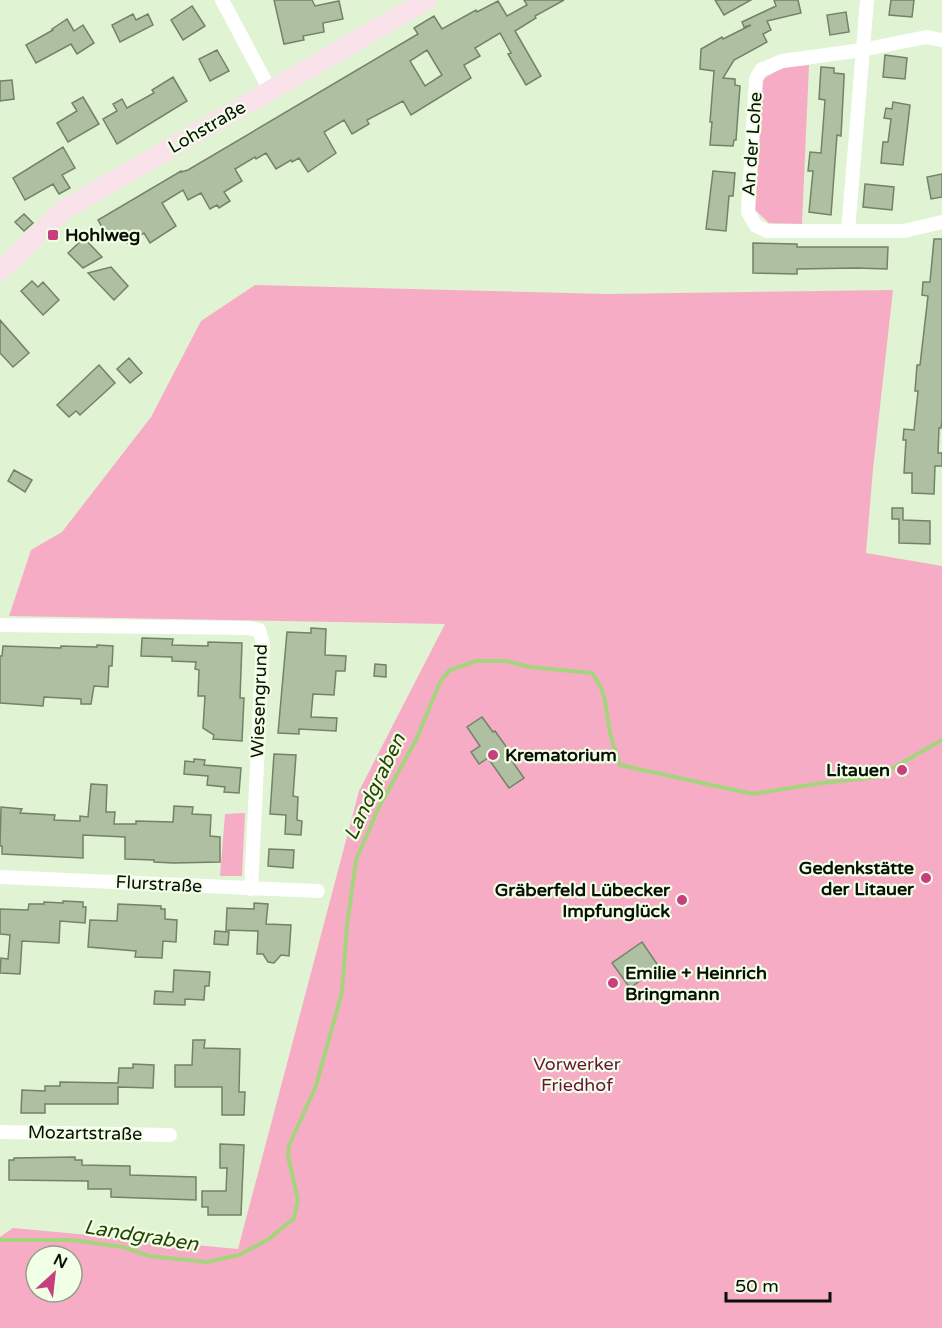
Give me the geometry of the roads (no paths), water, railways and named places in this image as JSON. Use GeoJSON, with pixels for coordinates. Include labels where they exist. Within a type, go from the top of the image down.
{"type":"FeatureCollection","features":[{"type":"Feature","properties":{"kind":"main road","name":"Lohstraße"},"geometry":{"type":"LineString","coordinates":[[0,271],[65,209],[427,0]]}},
{"type":"Feature","properties":{"kind":"street"},"geometry":{"type":"LineString","coordinates":[[222,0],[270,90]]}},
{"type":"Feature","properties":{"kind":"street"},"geometry":{"type":"LineString","coordinates":[[848,231],[867,0]]}},
{"type":"Feature","properties":{"kind":"street","name":"An der Lohe"},"geometry":{"type":"LineString","coordinates":[[942,40],[926,37],[862,50],[782,61],[761,70],[756,80],[748,212],[756,226],[767,231],[904,231],[942,222]]}},
{"type":"Feature","properties":{"kind":"street","name":"Wiesengrund"},"geometry":{"type":"LineString","coordinates":[[0,625],[260,630],[263,643],[250,889]]}},
{"type":"Feature","properties":{"kind":"street","name":"Flurstraße"},"geometry":{"type":"LineString","coordinates":[[0,877],[318,891]]}},
{"type":"Feature","properties":{"kind":"street","name":"Mozartstraße"},"geometry":{"type":"LineString","coordinates":[[0,1132],[170,1135]]}},
{"type":"Feature","properties":{"kind":"waterway","name":"Landgraben"},"geometry":{"type":"LineString","coordinates":[[0,1240],[72,1240],[123,1247],[149,1256],[207,1262],[239,1255],[269,1239],[294,1218],[298,1200],[288,1156],[289,1145],[316,1086],[342,992],[347,926],[356,860],[379,807],[416,740],[441,680],[450,670],[476,661],[506,661],[530,667],[592,673],[603,693],[611,737],[620,765],[753,794],[877,777],[942,740]]}},
{"type":"Feature","properties":{"kind":"place","name":"Hohlweg"},"geometry":{"type":"Point","coordinates":[53,235]}},
{"type":"Feature","properties":{"kind":"place","name":"Krematorium"},"geometry":{"type":"Point","coordinates":[493,755]}},
{"type":"Feature","properties":{"kind":"place","name":"Litauen"},"geometry":{"type":"Point","coordinates":[902,770]}},
{"type":"Feature","properties":{"kind":"place","name":"Gedenkstätte der Litauer"},"geometry":{"type":"Point","coordinates":[926,878]}},
{"type":"Feature","properties":{"kind":"place","name":"Gräberfeld Lübecker Impfunglück"},"geometry":{"type":"Point","coordinates":[682,900]}},
{"type":"Feature","properties":{"kind":"place","name":"Emilie + Heinrich Bringmann"},"geometry":{"type":"Point","coordinates":[613,983]}},
{"type":"Feature","properties":{"kind":"park label","name":"Vorwerker Friedhof"},"geometry":{"type":"Point","coordinates":[577,1074]}}]}
